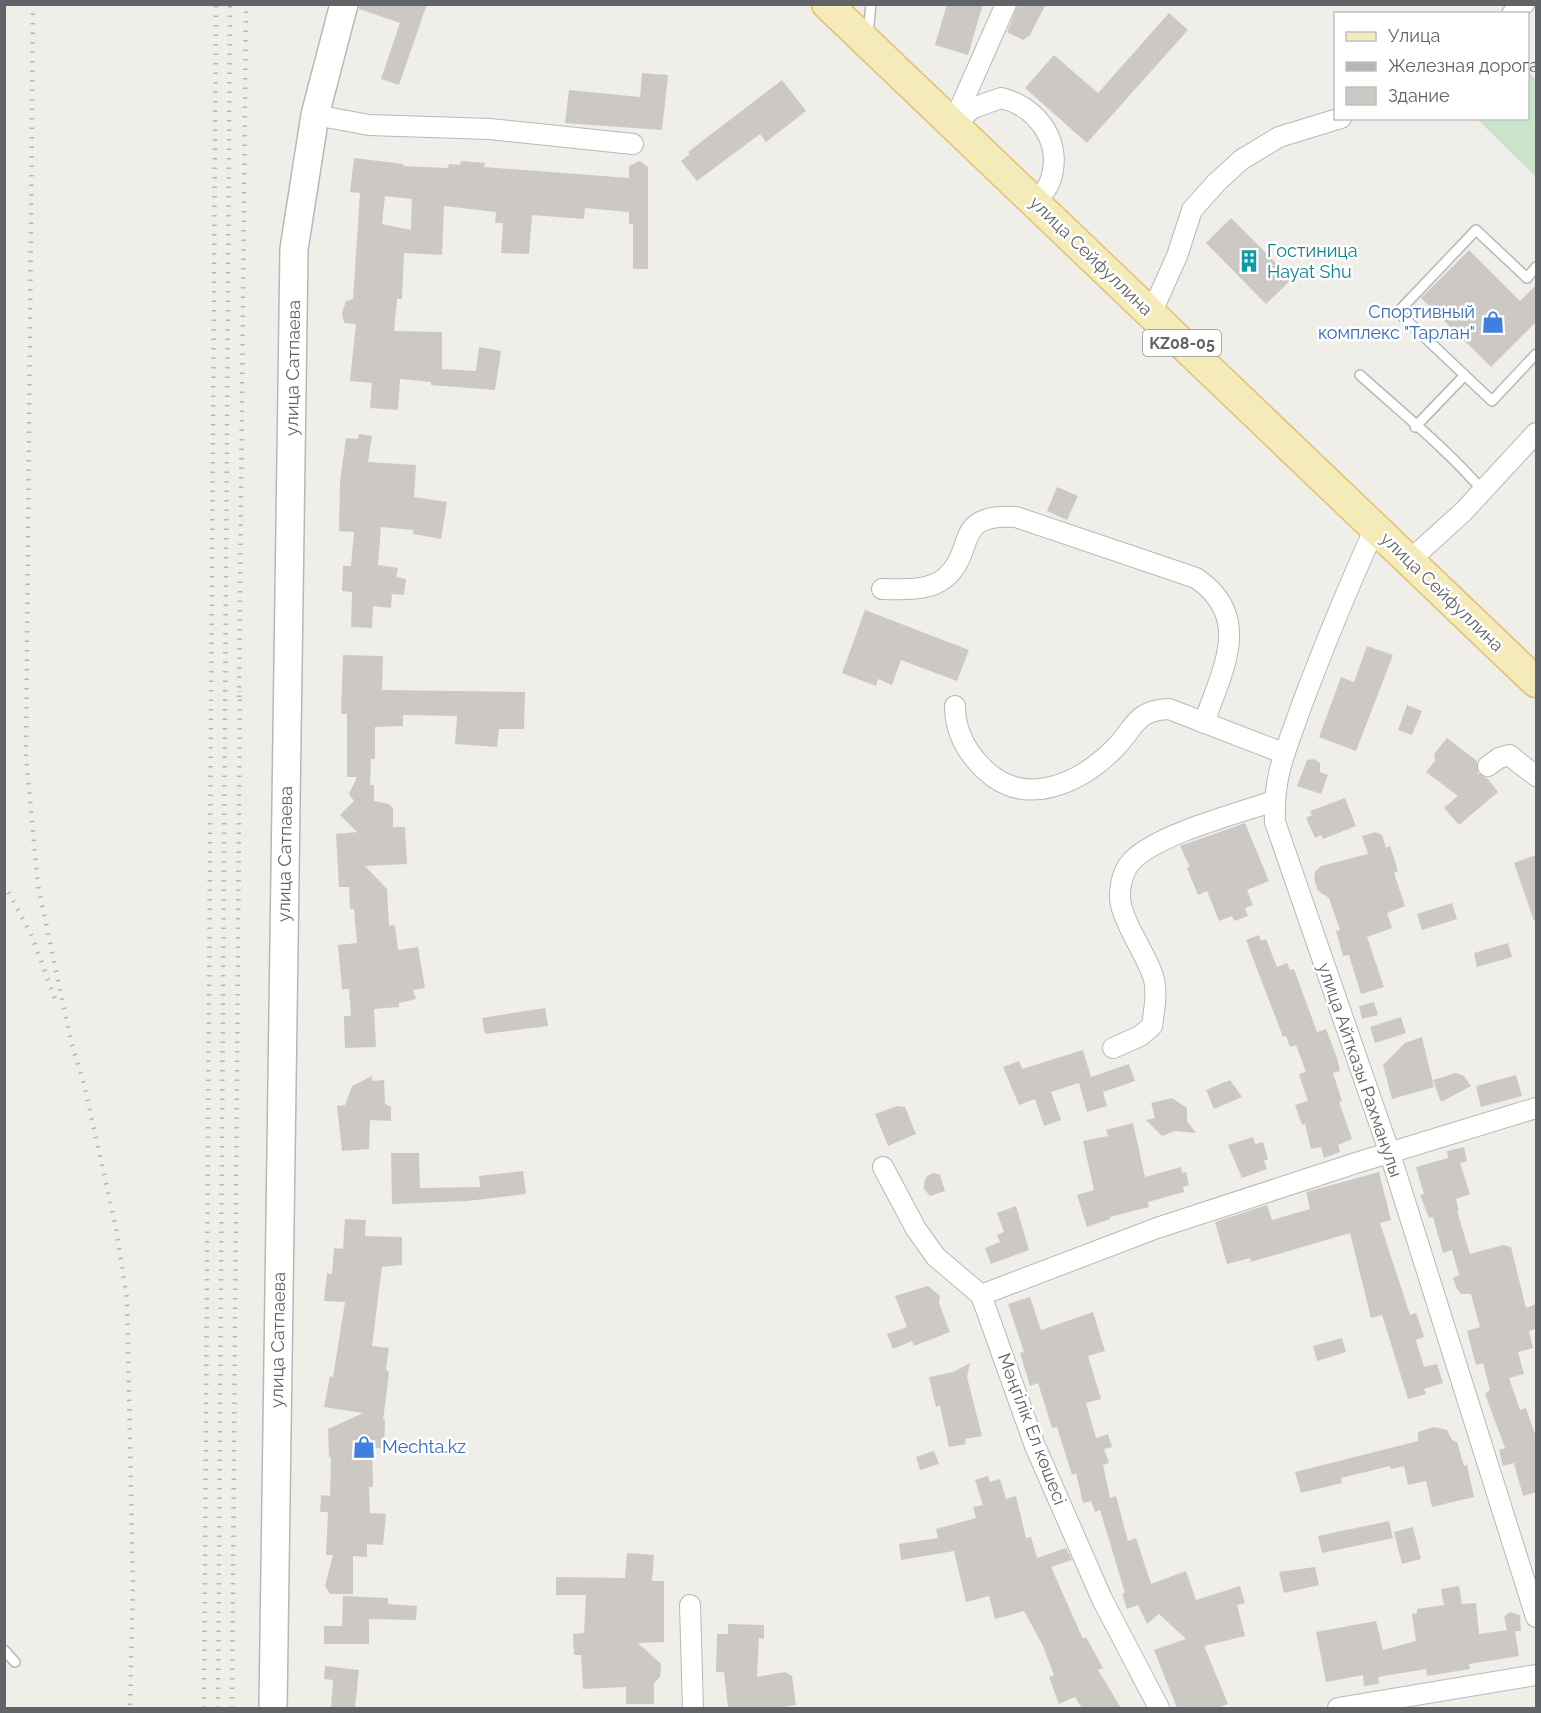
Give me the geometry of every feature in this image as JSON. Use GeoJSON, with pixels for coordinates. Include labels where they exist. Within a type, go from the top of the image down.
{"type":"FeatureCollection","features":[{"type":"Feature","properties":{"kind":"main road","name":"улица Сейфуллина"},"geometry":{"type":"LineString","coordinates":[[827,4],[1536,682]]}},
{"type":"Feature","properties":{"kind":"street","name":"улица Сатпаева"},"geometry":{"type":"LineString","coordinates":[[273,1708],[294,249],[315,115],[344,4]]}},
{"type":"Feature","properties":{"kind":"street"},"geometry":{"type":"LineString","coordinates":[[953,125],[1006,4]]}},
{"type":"Feature","properties":{"kind":"street"},"geometry":{"type":"LineString","coordinates":[[953,125],[973,108],[1001,98],[1028,108],[1052,140],[1054,162],[1048,186],[1035,202]]}},
{"type":"Feature","properties":{"kind":"street"},"geometry":{"type":"LineString","coordinates":[[315,115],[369,125],[490,129],[633,144]]}},
{"type":"Feature","properties":{"kind":"street"},"geometry":{"type":"LineString","coordinates":[[1151,314],[1177,256],[1192,210],[1216,183],[1241,160],[1279,137],[1334,120]]}},
{"type":"Feature","properties":{"kind":"street"},"geometry":{"type":"LineString","coordinates":[[1409,561],[1483,490],[1536,433]]}},
{"type":"Feature","properties":{"kind":"street"},"geometry":{"type":"LineString","coordinates":[[882,589],[919,588],[945,578],[953,568],[973,528],[988,517],[999,516],[1016,517],[1196,578],[1214,590],[1223,603],[1229,624],[1230,649],[1204,723]]}},
{"type":"Feature","properties":{"kind":"street","name":"улица Айтказы Рахманулы"},"geometry":{"type":"LineString","coordinates":[[1375,528],[1322,650],[1279,764],[1274,801],[1275,822],[1390,1154],[1536,1617]]}},
{"type":"Feature","properties":{"kind":"street"},"geometry":{"type":"LineString","coordinates":[[955,706],[955,727],[977,762],[1001,782],[1030,791],[1046,789],[1067,781],[1094,765],[1115,748],[1134,722],[1150,712],[1169,709],[1283,753]]}},
{"type":"Feature","properties":{"kind":"street"},"geometry":{"type":"LineString","coordinates":[[1488,766],[1499,758],[1509,755],[1536,776]]}},
{"type":"Feature","properties":{"kind":"street"},"geometry":{"type":"LineString","coordinates":[[1113,1048],[1152,1026],[1154,977],[1121,905],[1122,878],[1131,862],[1158,844],[1205,824],[1274,801]]}},
{"type":"Feature","properties":{"kind":"street"},"geometry":{"type":"LineString","coordinates":[[883,1167],[916,1230],[936,1257],[981,1295],[1157,1228],[1356,1163],[1536,1108]]}},
{"type":"Feature","properties":{"kind":"street","name":"Мәңгілік Ел көшесі"},"geometry":{"type":"LineString","coordinates":[[981,1295],[1035,1446],[1102,1599],[1159,1708]]}},
{"type":"Feature","properties":{"kind":"street"},"geometry":{"type":"LineString","coordinates":[[690,1605],[693,1708]]}},
{"type":"Feature","properties":{"kind":"street"},"geometry":{"type":"LineString","coordinates":[[1338,1708],[1536,1675]]}},
{"type":"Feature","properties":{"kind":"lane"},"geometry":{"type":"LineString","coordinates":[[867,42],[871,4]]}},
{"type":"Feature","properties":{"kind":"lane"},"geometry":{"type":"LineString","coordinates":[[1536,267],[1527,278],[1476,230],[1398,312],[1492,401],[1536,354]]}},
{"type":"Feature","properties":{"kind":"lane"},"geometry":{"type":"LineString","coordinates":[[1360,375],[1416,427],[1451,454],[1483,490]]}},
{"type":"Feature","properties":{"kind":"lane"},"geometry":{"type":"LineString","coordinates":[[1416,427],[1465,375]]}},
{"type":"Feature","properties":{"kind":"lane"},"geometry":{"type":"LineString","coordinates":[[4,1650],[15,1662]]}},
{"type":"Feature","properties":{"kind":"green space"},"geometry":{"type":"Polygon","coordinates":[[[1529,72],[1536,80],[1536,177],[1478,120],[1529,120],[1529,72]]]}},
{"type":"Feature","properties":{"kind":"building"},"geometry":{"type":"Polygon","coordinates":[[[359,4],[427,4],[399,85],[381,79],[400,23],[359,9],[359,4]]]}},
{"type":"Feature","properties":{"kind":"building"},"geometry":{"type":"Polygon","coordinates":[[[947,4],[983,4],[968,55],[935,45],[947,4]]]}},
{"type":"Feature","properties":{"kind":"building"},"geometry":{"type":"Polygon","coordinates":[[[1018,4],[1046,4],[1030,35],[1023,40],[1007,32],[1018,4]]]}},
{"type":"Feature","properties":{"kind":"building"},"geometry":{"type":"Polygon","coordinates":[[[1169,13],[1188,30],[1087,143],[1025,88],[1054,55],[1098,93],[1169,13]]]}},
{"type":"Feature","properties":{"kind":"building"},"geometry":{"type":"Polygon","coordinates":[[[642,73],[668,75],[662,130],[565,123],[569,90],[640,97],[642,73]]]}},
{"type":"Feature","properties":{"kind":"building"},"geometry":{"type":"Polygon","coordinates":[[[782,80],[806,111],[766,142],[760,134],[697,181],[681,161],[690,154],[688,152],[782,80]]]}},
{"type":"Feature","properties":{"kind":"building"},"geometry":{"type":"Polygon","coordinates":[[[354,158],[404,164],[403,166],[448,168],[449,164],[460,165],[461,161],[485,163],[484,167],[629,178],[629,166],[640,161],[648,167],[648,269],[633,269],[633,224],[629,224],[629,212],[585,208],[584,219],[532,215],[529,254],[501,253],[503,223],[495,223],[496,212],[444,206],[442,255],[404,253],[402,299],[397,299],[394,331],[442,332],[442,369],[476,371],[479,347],[501,351],[495,390],[431,385],[431,382],[400,379],[398,410],[370,408],[372,383],[350,381],[356,324],[344,323],[342,313],[346,301],[353,299],[360,193],[350,192],[354,158]],[[385,196],[382,224],[411,230],[412,199],[385,196]]]}},
{"type":"Feature","properties":{"kind":"building","name":"Гостиница Hayat Shu"},"geometry":{"type":"Polygon","coordinates":[[[1231,218],[1292,279],[1266,304],[1206,243],[1231,218]]]}},
{"type":"Feature","properties":{"kind":"building"},"geometry":{"type":"Polygon","coordinates":[[[1469,250],[1520,301],[1536,285],[1536,322],[1491,367],[1421,298],[1469,250]]]}},
{"type":"Feature","properties":{"kind":"building"},"geometry":{"type":"Polygon","coordinates":[[[359,434],[372,436],[368,462],[416,465],[414,497],[447,502],[441,539],[413,534],[414,530],[381,527],[378,565],[398,568],[396,577],[406,579],[404,595],[392,594],[391,608],[373,606],[372,628],[351,627],[352,592],[342,591],[343,566],[351,566],[354,532],[339,531],[340,481],[346,438],[358,439],[359,434]]]}},
{"type":"Feature","properties":{"kind":"building"},"geometry":{"type":"Polygon","coordinates":[[[1057,487],[1078,496],[1067,520],[1047,511],[1057,487]]]}},
{"type":"Feature","properties":{"kind":"building"},"geometry":{"type":"Polygon","coordinates":[[[865,610],[969,650],[957,681],[901,660],[892,685],[878,679],[876,686],[842,673],[865,610]]]}},
{"type":"Feature","properties":{"kind":"building"},"geometry":{"type":"Polygon","coordinates":[[[1367,646],[1393,655],[1356,751],[1319,737],[1341,677],[1354,682],[1367,646]]]}},
{"type":"Feature","properties":{"kind":"building"},"geometry":{"type":"Polygon","coordinates":[[[343,655],[383,656],[382,690],[525,692],[524,729],[499,729],[497,747],[455,744],[457,716],[403,715],[403,726],[375,727],[375,759],[371,759],[370,785],[374,785],[374,801],[389,804],[393,808],[393,827],[405,827],[407,864],[365,866],[387,889],[389,926],[395,925],[398,950],[418,947],[425,988],[413,990],[416,999],[399,1003],[399,1007],[374,1009],[376,1047],[345,1048],[344,1016],[351,1016],[349,989],[342,989],[338,945],[357,943],[354,909],[350,909],[349,887],[339,887],[336,834],[357,832],[340,815],[354,801],[349,794],[357,777],[347,777],[347,714],[341,714],[343,655]]]}},
{"type":"Feature","properties":{"kind":"building"},"geometry":{"type":"Polygon","coordinates":[[[1407,705],[1422,711],[1412,735],[1398,730],[1407,705]]]}},
{"type":"Feature","properties":{"kind":"building"},"geometry":{"type":"Polygon","coordinates":[[[1447,738],[1477,761],[1478,773],[1487,778],[1498,792],[1459,825],[1444,808],[1458,796],[1426,772],[1435,761],[1434,754],[1447,738]]]}},
{"type":"Feature","properties":{"kind":"building"},"geometry":{"type":"Polygon","coordinates":[[[1314,759],[1320,763],[1320,772],[1328,775],[1321,794],[1297,786],[1307,760],[1314,759]]]}},
{"type":"Feature","properties":{"kind":"building"},"geometry":{"type":"Polygon","coordinates":[[[1345,798],[1356,826],[1323,839],[1321,835],[1315,838],[1306,818],[1312,815],[1310,811],[1345,798]]]}},
{"type":"Feature","properties":{"kind":"building"},"geometry":{"type":"Polygon","coordinates":[[[1245,823],[1269,881],[1247,890],[1253,905],[1245,908],[1248,916],[1234,921],[1232,916],[1219,921],[1207,891],[1198,895],[1187,868],[1190,867],[1180,846],[1245,823]]]}},
{"type":"Feature","properties":{"kind":"building"},"geometry":{"type":"Polygon","coordinates":[[[1376,832],[1382,835],[1386,848],[1390,846],[1398,871],[1394,873],[1405,906],[1387,913],[1392,928],[1367,937],[1384,987],[1361,994],[1349,955],[1343,956],[1336,931],[1340,930],[1329,898],[1318,891],[1314,878],[1315,872],[1321,866],[1368,854],[1362,836],[1376,832]]]}},
{"type":"Feature","properties":{"kind":"building"},"geometry":{"type":"Polygon","coordinates":[[[1536,855],[1536,920],[1534,921],[1514,863],[1536,855]]]}},
{"type":"Feature","properties":{"kind":"building"},"geometry":{"type":"Polygon","coordinates":[[[1452,903],[1457,919],[1422,930],[1417,914],[1452,903]]]}},
{"type":"Feature","properties":{"kind":"building"},"geometry":{"type":"Polygon","coordinates":[[[1259,935],[1261,941],[1266,939],[1277,967],[1287,963],[1290,970],[1294,969],[1317,1032],[1326,1029],[1337,1058],[1340,1071],[1333,1073],[1342,1101],[1339,1102],[1352,1139],[1338,1145],[1340,1152],[1324,1158],[1321,1147],[1311,1149],[1305,1124],[1302,1125],[1295,1105],[1308,1101],[1299,1074],[1306,1072],[1296,1045],[1290,1047],[1286,1036],[1283,1037],[1246,940],[1259,935]]]}},
{"type":"Feature","properties":{"kind":"building"},"geometry":{"type":"Polygon","coordinates":[[[1508,943],[1512,957],[1477,967],[1474,953],[1508,943]]]}},
{"type":"Feature","properties":{"kind":"building"},"geometry":{"type":"Polygon","coordinates":[[[1374,1002],[1378,1015],[1362,1019],[1359,1006],[1374,1002]]]}},
{"type":"Feature","properties":{"kind":"building"},"geometry":{"type":"Polygon","coordinates":[[[545,1008],[548,1026],[485,1034],[482,1018],[545,1008]]]}},
{"type":"Feature","properties":{"kind":"building"},"geometry":{"type":"Polygon","coordinates":[[[1401,1017],[1406,1033],[1375,1043],[1370,1027],[1401,1017]]]}},
{"type":"Feature","properties":{"kind":"building"},"geometry":{"type":"Polygon","coordinates":[[[1422,1037],[1434,1087],[1392,1099],[1383,1065],[1405,1043],[1422,1037]]]}},
{"type":"Feature","properties":{"kind":"building"},"geometry":{"type":"Polygon","coordinates":[[[1083,1050],[1091,1077],[1129,1064],[1135,1081],[1103,1092],[1107,1106],[1087,1112],[1079,1083],[1051,1092],[1061,1120],[1044,1126],[1035,1099],[1019,1105],[1003,1067],[1019,1061],[1022,1069],[1083,1050]]]}},
{"type":"Feature","properties":{"kind":"building"},"geometry":{"type":"Polygon","coordinates":[[[1456,1073],[1464,1076],[1471,1086],[1441,1102],[1433,1080],[1456,1073]]]}},
{"type":"Feature","properties":{"kind":"building"},"geometry":{"type":"Polygon","coordinates":[[[1516,1075],[1522,1096],[1481,1107],[1476,1086],[1516,1075]]]}},
{"type":"Feature","properties":{"kind":"building"},"geometry":{"type":"Polygon","coordinates":[[[372,1076],[372,1081],[384,1080],[385,1104],[391,1107],[391,1121],[370,1120],[369,1149],[342,1151],[337,1106],[345,1105],[352,1086],[372,1076]]]}},
{"type":"Feature","properties":{"kind":"building"},"geometry":{"type":"Polygon","coordinates":[[[1230,1080],[1242,1097],[1214,1109],[1206,1090],[1230,1080]]]}},
{"type":"Feature","properties":{"kind":"building"},"geometry":{"type":"Polygon","coordinates":[[[1172,1098],[1187,1108],[1187,1121],[1196,1133],[1175,1131],[1162,1136],[1146,1120],[1155,1118],[1151,1103],[1172,1098]]]}},
{"type":"Feature","properties":{"kind":"building"},"geometry":{"type":"Polygon","coordinates":[[[897,1106],[905,1107],[916,1134],[888,1146],[875,1114],[897,1106]]]}},
{"type":"Feature","properties":{"kind":"building"},"geometry":{"type":"Polygon","coordinates":[[[1133,1123],[1145,1177],[1181,1167],[1182,1173],[1186,1172],[1189,1185],[1183,1187],[1184,1192],[1148,1202],[1149,1207],[1110,1217],[1110,1219],[1087,1227],[1077,1195],[1094,1190],[1083,1141],[1108,1136],[1106,1130],[1133,1123]]]}},
{"type":"Feature","properties":{"kind":"building"},"geometry":{"type":"Polygon","coordinates":[[[1253,1137],[1255,1144],[1263,1142],[1268,1159],[1264,1161],[1267,1169],[1242,1178],[1228,1145],[1253,1137]]]}},
{"type":"Feature","properties":{"kind":"building"},"geometry":{"type":"Polygon","coordinates":[[[1464,1147],[1467,1161],[1460,1163],[1470,1194],[1456,1199],[1459,1211],[1457,1211],[1470,1254],[1503,1245],[1511,1247],[1526,1308],[1536,1304],[1536,1329],[1529,1331],[1533,1348],[1518,1352],[1524,1374],[1509,1378],[1520,1410],[1526,1408],[1536,1437],[1536,1492],[1523,1496],[1514,1463],[1503,1466],[1499,1450],[1505,1448],[1485,1394],[1490,1390],[1483,1363],[1476,1365],[1467,1331],[1480,1327],[1471,1294],[1461,1294],[1457,1289],[1453,1278],[1459,1275],[1452,1250],[1443,1253],[1433,1217],[1429,1218],[1420,1195],[1424,1194],[1416,1167],[1448,1158],[1447,1151],[1464,1147]]]}},
{"type":"Feature","properties":{"kind":"building"},"geometry":{"type":"Polygon","coordinates":[[[391,1153],[419,1153],[420,1188],[480,1187],[479,1176],[523,1171],[526,1194],[467,1201],[392,1204],[391,1153]]]}},
{"type":"Feature","properties":{"kind":"building"},"geometry":{"type":"Polygon","coordinates":[[[1379,1172],[1391,1220],[1380,1223],[1410,1315],[1416,1313],[1424,1337],[1416,1340],[1424,1367],[1437,1364],[1443,1383],[1424,1389],[1426,1394],[1408,1399],[1382,1315],[1371,1318],[1350,1233],[1251,1262],[1250,1258],[1227,1264],[1215,1222],[1267,1205],[1272,1220],[1310,1209],[1306,1192],[1379,1172]]]}},
{"type":"Feature","properties":{"kind":"building"},"geometry":{"type":"Polygon","coordinates":[[[934,1173],[940,1175],[945,1191],[930,1196],[924,1189],[924,1182],[927,1176],[934,1173]]]}},
{"type":"Feature","properties":{"kind":"building"},"geometry":{"type":"Polygon","coordinates":[[[1016,1206],[1029,1250],[991,1264],[985,1248],[1000,1242],[997,1235],[1004,1232],[997,1213],[1016,1206]]]}},
{"type":"Feature","properties":{"kind":"building"},"geometry":{"type":"Polygon","coordinates":[[[345,1219],[366,1220],[365,1236],[402,1237],[402,1265],[382,1267],[372,1346],[389,1348],[386,1369],[389,1373],[383,1420],[385,1420],[384,1449],[372,1447],[373,1487],[369,1487],[370,1513],[386,1514],[383,1545],[367,1544],[367,1557],[353,1556],[353,1594],[330,1594],[325,1586],[333,1555],[326,1555],[328,1512],[320,1512],[321,1495],[330,1496],[331,1458],[328,1429],[363,1413],[324,1407],[330,1376],[333,1377],[345,1302],[324,1301],[327,1273],[332,1274],[334,1248],[343,1249],[345,1219]]]}},
{"type":"Feature","properties":{"kind":"building"},"geometry":{"type":"Polygon","coordinates":[[[928,1286],[940,1296],[939,1303],[950,1332],[914,1346],[912,1341],[893,1349],[887,1334],[907,1327],[895,1296],[928,1286]]]}},
{"type":"Feature","properties":{"kind":"building"},"geometry":{"type":"Polygon","coordinates":[[[1030,1297],[1041,1330],[1093,1312],[1105,1351],[1088,1356],[1101,1399],[1086,1403],[1096,1438],[1108,1434],[1112,1447],[1104,1449],[1109,1463],[1103,1465],[1110,1498],[1116,1496],[1128,1541],[1136,1538],[1151,1584],[1186,1571],[1196,1600],[1240,1586],[1245,1603],[1237,1605],[1245,1636],[1204,1646],[1228,1704],[1217,1708],[1177,1708],[1154,1650],[1186,1639],[1159,1614],[1147,1624],[1138,1605],[1127,1609],[1122,1594],[1125,1593],[1100,1510],[1095,1512],[1091,1501],[1083,1503],[1076,1473],[1072,1475],[1057,1427],[1052,1428],[1038,1383],[1030,1386],[1020,1353],[1024,1352],[1008,1304],[1030,1297]]]}},
{"type":"Feature","properties":{"kind":"building"},"geometry":{"type":"Polygon","coordinates":[[[1342,1338],[1346,1352],[1317,1361],[1313,1346],[1342,1338]]]}},
{"type":"Feature","properties":{"kind":"building"},"geometry":{"type":"Polygon","coordinates":[[[970,1363],[967,1377],[982,1436],[965,1439],[966,1444],[949,1447],[940,1406],[936,1407],[929,1377],[953,1372],[970,1363]]]}},
{"type":"Feature","properties":{"kind":"building"},"geometry":{"type":"Polygon","coordinates":[[[1434,1427],[1447,1430],[1452,1440],[1457,1442],[1464,1466],[1467,1465],[1474,1497],[1432,1507],[1426,1481],[1408,1485],[1404,1466],[1391,1469],[1390,1466],[1341,1478],[1342,1483],[1301,1493],[1295,1472],[1418,1441],[1418,1432],[1434,1427]]]}},
{"type":"Feature","properties":{"kind":"building"},"geometry":{"type":"Polygon","coordinates":[[[934,1451],[939,1464],[920,1470],[916,1457],[934,1451]]]}},
{"type":"Feature","properties":{"kind":"building"},"geometry":{"type":"Polygon","coordinates":[[[988,1476],[990,1482],[1000,1479],[1006,1499],[1016,1496],[1026,1538],[1031,1537],[1037,1558],[1066,1548],[1072,1560],[1051,1567],[1083,1639],[1086,1637],[1103,1668],[1098,1670],[1121,1708],[1082,1708],[1075,1697],[1059,1704],[1049,1677],[1054,1675],[1042,1644],[1024,1611],[995,1619],[989,1596],[966,1602],[954,1551],[901,1560],[899,1544],[938,1538],[936,1529],[976,1518],[973,1507],[983,1505],[975,1480],[988,1476]]]}},
{"type":"Feature","properties":{"kind":"building"},"geometry":{"type":"Polygon","coordinates":[[[1389,1521],[1393,1538],[1322,1553],[1318,1536],[1389,1521]]]}},
{"type":"Feature","properties":{"kind":"building"},"geometry":{"type":"Polygon","coordinates":[[[1413,1527],[1421,1559],[1402,1564],[1394,1532],[1413,1527]]]}},
{"type":"Feature","properties":{"kind":"building"},"geometry":{"type":"Polygon","coordinates":[[[627,1553],[654,1555],[652,1581],[664,1581],[664,1642],[638,1643],[661,1664],[660,1677],[654,1683],[654,1704],[626,1704],[626,1687],[583,1689],[581,1655],[574,1655],[573,1634],[584,1633],[586,1595],[556,1595],[556,1577],[625,1578],[627,1553]]]}},
{"type":"Feature","properties":{"kind":"building"},"geometry":{"type":"Polygon","coordinates":[[[1315,1567],[1319,1585],[1284,1593],[1279,1572],[1315,1567]]]}},
{"type":"Feature","properties":{"kind":"building"},"geometry":{"type":"Polygon","coordinates":[[[1459,1586],[1462,1604],[1476,1603],[1479,1634],[1507,1630],[1504,1617],[1510,1612],[1520,1615],[1521,1631],[1515,1631],[1519,1656],[1469,1664],[1470,1669],[1427,1676],[1426,1669],[1378,1677],[1379,1684],[1364,1686],[1363,1675],[1326,1682],[1316,1632],[1376,1621],[1383,1650],[1416,1641],[1412,1614],[1417,1613],[1417,1609],[1444,1605],[1441,1589],[1459,1586]]]}},
{"type":"Feature","properties":{"kind":"building"},"geometry":{"type":"Polygon","coordinates":[[[343,1596],[388,1598],[388,1604],[417,1606],[416,1620],[369,1619],[369,1644],[324,1644],[324,1626],[342,1626],[343,1596]]]}},
{"type":"Feature","properties":{"kind":"building"},"geometry":{"type":"Polygon","coordinates":[[[728,1624],[764,1625],[764,1639],[759,1638],[757,1677],[785,1672],[792,1676],[796,1705],[777,1708],[728,1708],[724,1672],[716,1672],[717,1634],[728,1634],[728,1624]]]}},
{"type":"Feature","properties":{"kind":"building"},"geometry":{"type":"Polygon","coordinates":[[[325,1666],[359,1670],[355,1708],[331,1708],[333,1680],[324,1679],[325,1666]]]}},
{"type":"Feature","properties":{"kind":"railway"},"geometry":{"type":"LineString","coordinates":[[33,4],[26,756],[38,886],[71,1041],[84,1084],[116,1228],[127,1299],[133,1585],[130,1708]]}},
{"type":"Feature","properties":{"kind":"railway"},"geometry":{"type":"LineString","coordinates":[[204,1708],[216,4]]}},
{"type":"Feature","properties":{"kind":"railway"},"geometry":{"type":"LineString","coordinates":[[218,1708],[230,4]]}},
{"type":"Feature","properties":{"kind":"railway"},"geometry":{"type":"LineString","coordinates":[[239,697],[246,4]]}},
{"type":"Feature","properties":{"kind":"railway"},"geometry":{"type":"LineString","coordinates":[[232,1708],[240,691]]}},
{"type":"Feature","properties":{"kind":"railway"},"geometry":{"type":"LineString","coordinates":[[4,884],[31,934],[55,999]]}},
{"type":"Feature","properties":{"kind":"place","name":"Гостиница Hayat Shu"},"geometry":{"type":"Point","coordinates":[1249,261]}},
{"type":"Feature","properties":{"kind":"place","name":"Спортивный комплекс \"Тарлан\""},"geometry":{"type":"Point","coordinates":[1493,322]}},
{"type":"Feature","properties":{"kind":"place","name":"Mechta.kz"},"geometry":{"type":"Point","coordinates":[364,1447]}}]}
